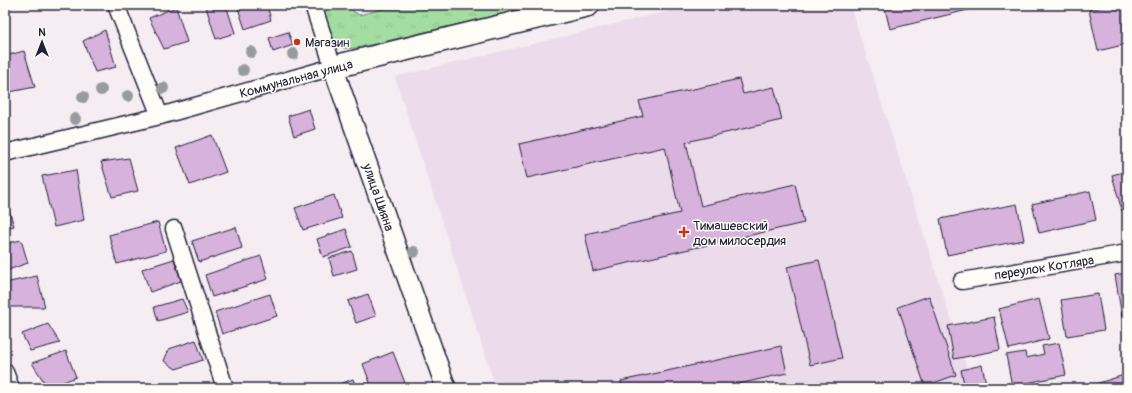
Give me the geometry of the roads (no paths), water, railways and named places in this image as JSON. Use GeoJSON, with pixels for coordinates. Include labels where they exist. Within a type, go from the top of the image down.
{"type":"FeatureCollection","features":[{"type":"Feature","properties":{"kind":"main road","name":"Коммунальная улица"},"geometry":{"type":"LineString","coordinates":[[333,67],[588,5]]}},
{"type":"Feature","properties":{"kind":"street"},"geometry":{"type":"LineString","coordinates":[[116,5],[160,116]]}},
{"type":"Feature","properties":{"kind":"street","name":"улица Шияна"},"geometry":{"type":"LineString","coordinates":[[313,5],[333,67],[446,388]]}},
{"type":"Feature","properties":{"kind":"street","name":"Коммунальная улица"},"geometry":{"type":"LineString","coordinates":[[5,153],[160,116],[333,67]]}},
{"type":"Feature","properties":{"kind":"street"},"geometry":{"type":"LineString","coordinates":[[174,229],[225,388]]}},
{"type":"Feature","properties":{"kind":"street","name":"переулок Котляра"},"geometry":{"type":"LineString","coordinates":[[962,281],[1127,253]]}},
{"type":"Feature","properties":{"kind":"street"},"geometry":{"type":"LineString","coordinates":[[5,372],[11,388]]}},
{"type":"Feature","properties":{"kind":"place","name":"Магазин"},"geometry":{"type":"Point","coordinates":[297,42]}},
{"type":"Feature","properties":{"kind":"place","name":"Тимашевский дом милосердия"},"geometry":{"type":"Point","coordinates":[684,232]}}]}
